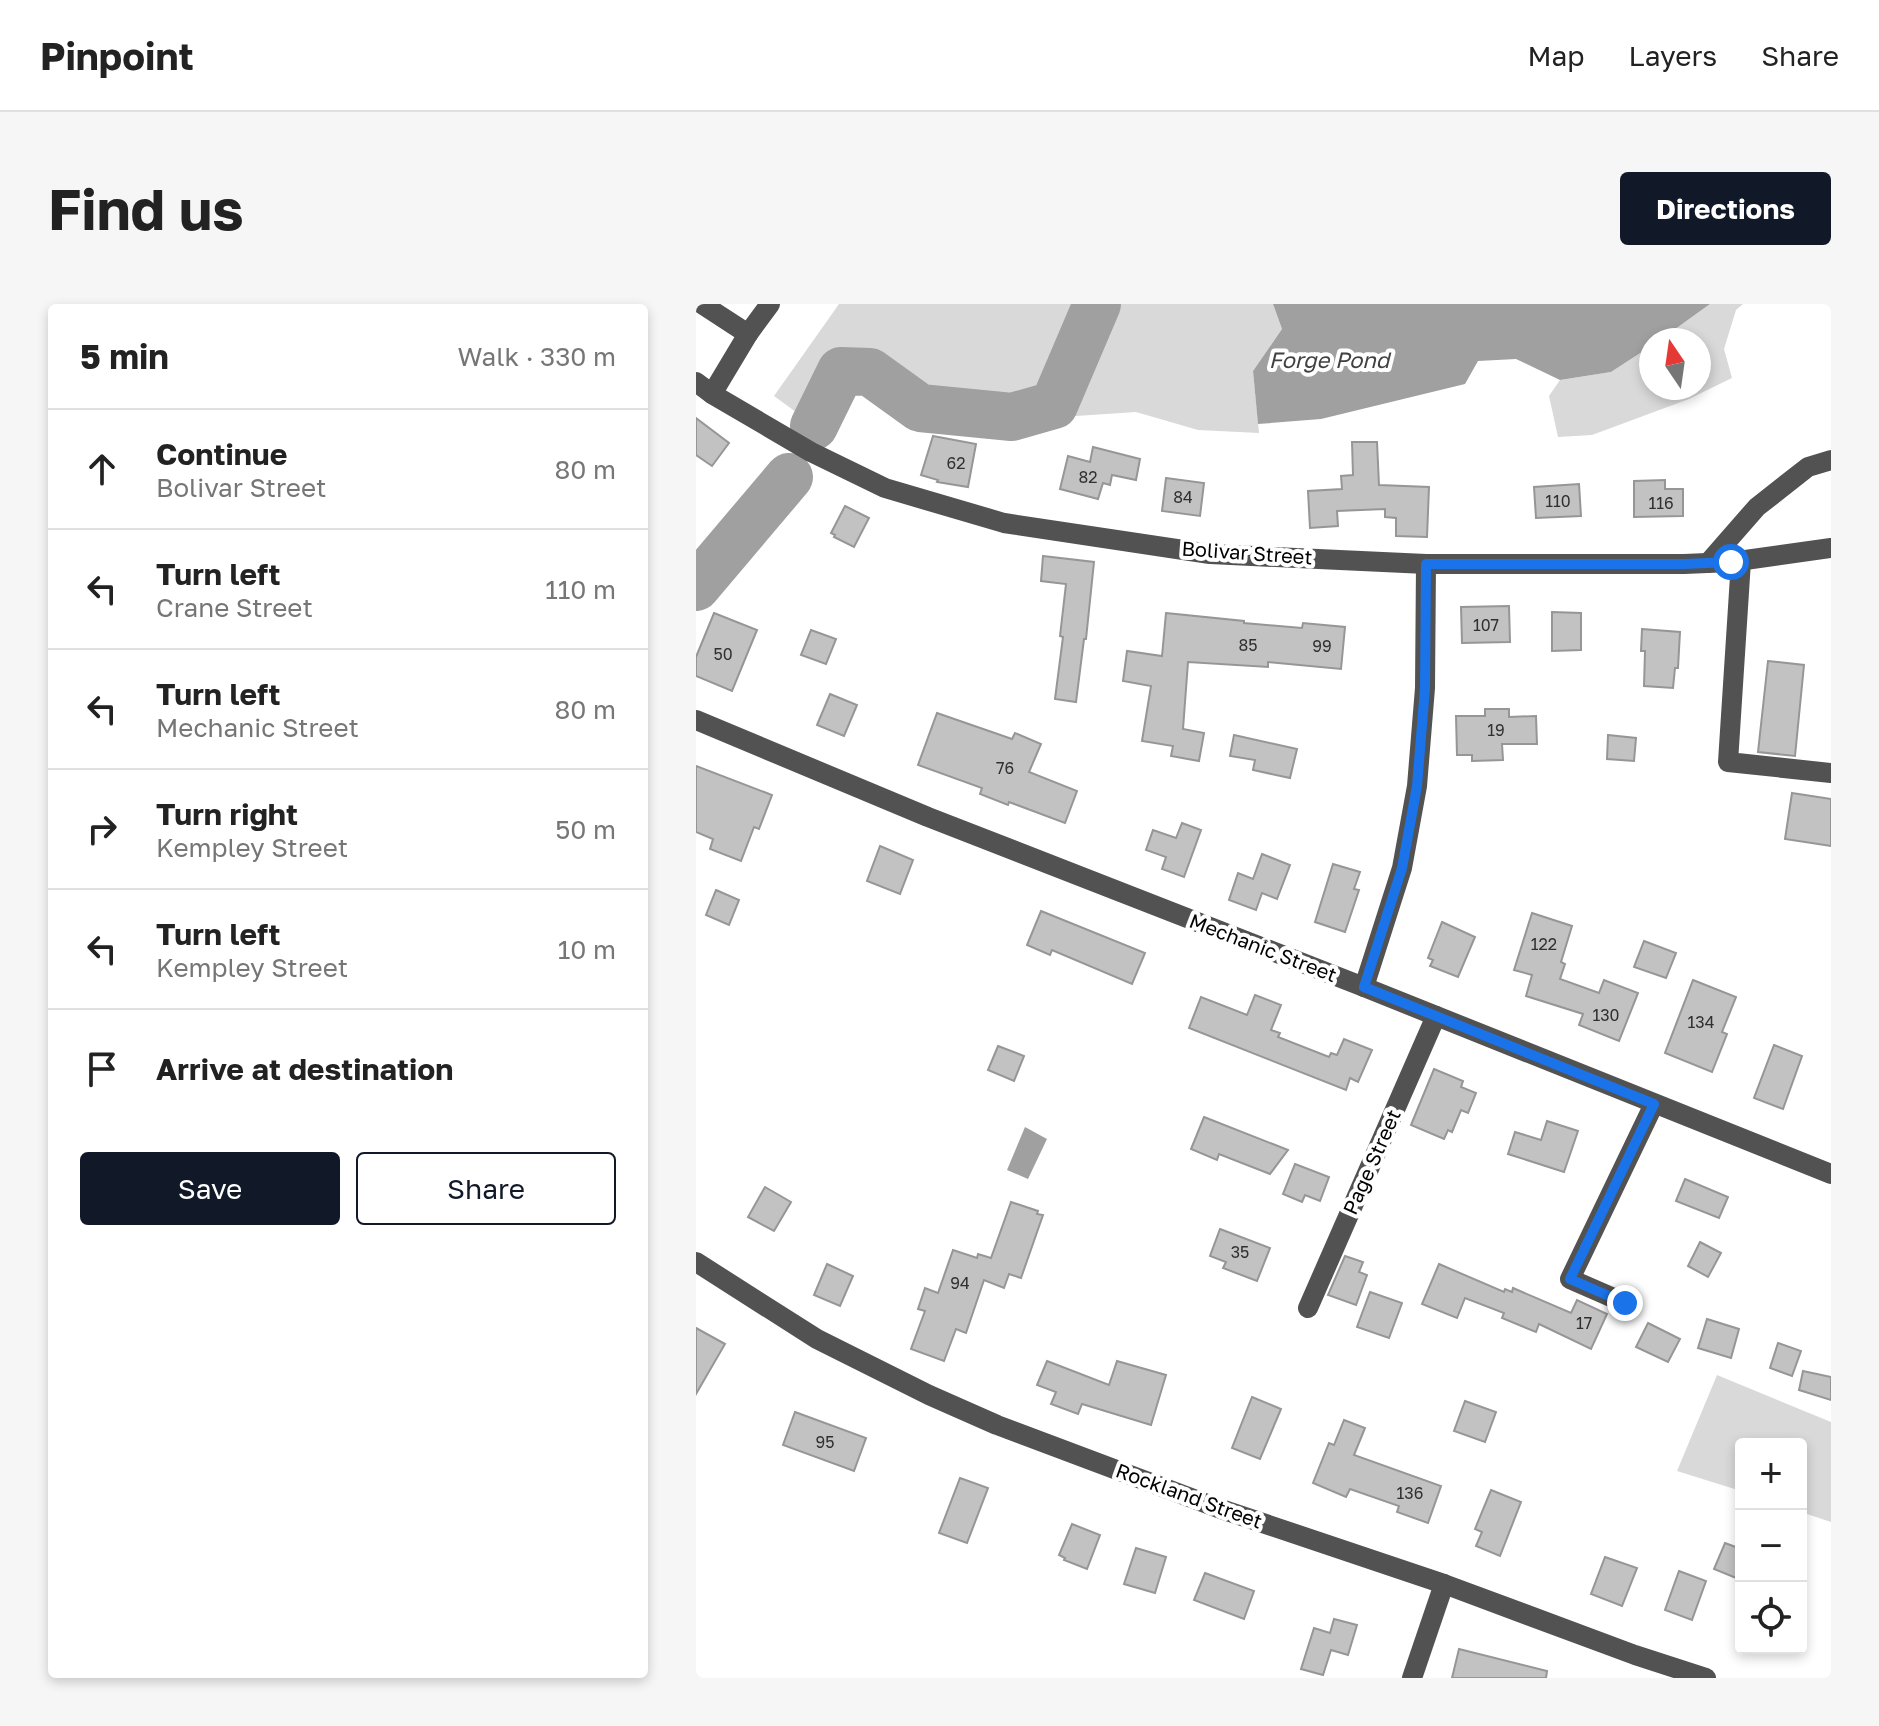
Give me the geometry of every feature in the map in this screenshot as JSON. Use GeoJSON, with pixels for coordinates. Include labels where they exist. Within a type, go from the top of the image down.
{"type":"FeatureCollection","features":[{"type":"Feature","properties":{"kind":"street"},"geometry":{"type":"LineString","coordinates":[[702,304],[748,334]]}},
{"type":"Feature","properties":{"kind":"street"},"geometry":{"type":"LineString","coordinates":[[704,388],[770,304]]}},
{"type":"Feature","properties":{"kind":"street","name":"Bolivar Street"},"geometry":{"type":"LineString","coordinates":[[704,388],[811,452],[885,488],[1004,523],[1210,554],[1426,564],[1708,563],[1831,548]]}},
{"type":"Feature","properties":{"kind":"street"},"geometry":{"type":"LineString","coordinates":[[1708,563],[1757,507],[1808,467],[1831,460]]}},
{"type":"Feature","properties":{"kind":"street"},"geometry":{"type":"LineString","coordinates":[[1741,561],[1728,762],[1831,773]]}},
{"type":"Feature","properties":{"kind":"street"},"geometry":{"type":"LineString","coordinates":[[1364,987],[1402,868],[1417,786],[1425,688],[1426,564]]}},
{"type":"Feature","properties":{"kind":"street","name":"Mechanic Street"},"geometry":{"type":"LineString","coordinates":[[696,720],[928,817],[1831,1174]]}},
{"type":"Feature","properties":{"kind":"street","name":"Page Street"},"geometry":{"type":"LineString","coordinates":[[1308,1308],[1436,1016]]}},
{"type":"Feature","properties":{"kind":"street"},"geometry":{"type":"LineString","coordinates":[[1625,1303],[1570,1279],[1654,1104]]}},
{"type":"Feature","properties":{"kind":"street","name":"Rockland Street"},"geometry":{"type":"LineString","coordinates":[[696,1262],[817,1339],[997,1425],[1218,1508],[1444,1584],[1706,1678]]}},
{"type":"Feature","properties":{"kind":"street"},"geometry":{"type":"LineString","coordinates":[[1412,1678],[1444,1584]]}},
{"type":"Feature","properties":{"kind":"shaded area"},"geometry":{"type":"Polygon","coordinates":[[[839,304],[1273,304],[1282,329],[1253,371],[1259,433],[1198,430],[1136,412],[1046,418],[991,427],[895,406],[846,383],[826,434],[774,396],[839,304]]]}},
{"type":"Feature","properties":{"kind":"shaded area"},"geometry":{"type":"Polygon","coordinates":[[[1710,304],[1743,304],[1736,310],[1724,349],[1732,378],[1711,388],[1711,328],[1677,328],[1710,304]]]}},
{"type":"Feature","properties":{"kind":"shaded area"},"geometry":{"type":"Polygon","coordinates":[[[1639,354],[1639,400],[1686,400],[1592,435],[1558,437],[1549,396],[1560,380],[1611,372],[1639,354]]]}},
{"type":"Feature","properties":{"kind":"shaded area"},"geometry":{"type":"Polygon","coordinates":[[[1717,1375],[1831,1422],[1831,1522],[1807,1514],[1807,1438],[1735,1438],[1735,1489],[1677,1471],[1717,1375]]]}},
{"type":"Feature","properties":{"kind":"water","name":"Forge Pond"},"geometry":{"type":"Polygon","coordinates":[[[1273,304],[1710,304],[1677,328],[1639,328],[1639,354],[1611,372],[1560,380],[1516,359],[1478,361],[1465,384],[1321,419],[1258,424],[1253,371],[1282,329],[1273,304]]]}},
{"type":"Feature","properties":{"kind":"water"},"geometry":{"type":"Polygon","coordinates":[[[1025,1127],[1047,1139],[1028,1179],[1007,1170],[1025,1127]]]}},
{"type":"Feature","properties":{"kind":"building"},"geometry":{"type":"Polygon","coordinates":[[[696,418],[729,443],[712,466],[696,455],[696,418]]]}},
{"type":"Feature","properties":{"kind":"building"},"geometry":{"type":"Polygon","coordinates":[[[933,436],[976,444],[968,487],[937,482],[921,475],[933,436]]]}},
{"type":"Feature","properties":{"kind":"building"},"geometry":{"type":"Polygon","coordinates":[[[1352,442],[1377,442],[1379,485],[1429,487],[1427,537],[1396,536],[1396,518],[1385,517],[1385,509],[1337,511],[1338,526],[1310,528],[1308,491],[1342,489],[1341,476],[1353,475],[1352,442]]]}},
{"type":"Feature","properties":{"kind":"building"},"geometry":{"type":"Polygon","coordinates":[[[1093,447],[1140,459],[1136,480],[1112,475],[1110,485],[1103,483],[1098,499],[1060,489],[1068,456],[1090,462],[1093,447]]]}},
{"type":"Feature","properties":{"kind":"building"},"geometry":{"type":"Polygon","coordinates":[[[1166,478],[1204,483],[1200,516],[1162,511],[1166,478]]]}},
{"type":"Feature","properties":{"kind":"building"},"geometry":{"type":"Polygon","coordinates":[[[1665,480],[1665,489],[1683,489],[1683,516],[1634,517],[1634,481],[1665,480]]]}},
{"type":"Feature","properties":{"kind":"building"},"geometry":{"type":"Polygon","coordinates":[[[1579,484],[1581,516],[1536,518],[1534,487],[1579,484]]]}},
{"type":"Feature","properties":{"kind":"building"},"geometry":{"type":"Polygon","coordinates":[[[845,506],[869,518],[854,547],[831,533],[845,506]]]}},
{"type":"Feature","properties":{"kind":"building"},"geometry":{"type":"Polygon","coordinates":[[[1043,556],[1094,562],[1076,702],[1055,699],[1066,584],[1041,581],[1043,556]]]}},
{"type":"Feature","properties":{"kind":"building"},"geometry":{"type":"Polygon","coordinates":[[[1509,606],[1510,642],[1462,643],[1461,607],[1509,606]]]}},
{"type":"Feature","properties":{"kind":"building"},"geometry":{"type":"Polygon","coordinates":[[[1552,612],[1581,613],[1581,650],[1552,651],[1552,612]]]}},
{"type":"Feature","properties":{"kind":"building"},"geometry":{"type":"Polygon","coordinates":[[[714,613],[757,630],[732,691],[696,676],[696,657],[714,613]]]}},
{"type":"Feature","properties":{"kind":"building"},"geometry":{"type":"Polygon","coordinates":[[[1166,613],[1302,628],[1303,623],[1345,627],[1341,669],[1268,662],[1268,667],[1188,662],[1183,729],[1204,733],[1199,761],[1171,756],[1173,746],[1142,741],[1151,686],[1123,681],[1127,651],[1162,656],[1166,613]]]}},
{"type":"Feature","properties":{"kind":"building"},"geometry":{"type":"Polygon","coordinates":[[[1642,629],[1680,632],[1678,668],[1675,668],[1673,688],[1644,686],[1642,629]]]}},
{"type":"Feature","properties":{"kind":"building"},"geometry":{"type":"Polygon","coordinates":[[[811,630],[836,639],[826,664],[801,655],[811,630]]]}},
{"type":"Feature","properties":{"kind":"building"},"geometry":{"type":"Polygon","coordinates":[[[1768,661],[1804,665],[1795,756],[1758,752],[1768,661]]]}},
{"type":"Feature","properties":{"kind":"building"},"geometry":{"type":"Polygon","coordinates":[[[830,694],[857,705],[844,736],[817,725],[830,694]]]}},
{"type":"Feature","properties":{"kind":"building"},"geometry":{"type":"Polygon","coordinates":[[[1485,709],[1509,709],[1509,717],[1536,716],[1537,744],[1502,744],[1503,760],[1472,761],[1472,755],[1457,755],[1456,716],[1485,716],[1485,709]]]}},
{"type":"Feature","properties":{"kind":"building"},"geometry":{"type":"Polygon","coordinates":[[[937,713],[1012,739],[1015,733],[1041,744],[1029,772],[1077,791],[1065,823],[980,794],[982,788],[918,765],[937,713]]]}},
{"type":"Feature","properties":{"kind":"building"},"geometry":{"type":"Polygon","coordinates":[[[1234,735],[1297,749],[1290,778],[1253,770],[1255,760],[1230,756],[1234,735]]]}},
{"type":"Feature","properties":{"kind":"building"},"geometry":{"type":"Polygon","coordinates":[[[1608,735],[1636,738],[1634,761],[1607,759],[1608,735]]]}},
{"type":"Feature","properties":{"kind":"building"},"geometry":{"type":"Polygon","coordinates":[[[696,766],[772,795],[759,829],[754,827],[741,861],[710,849],[713,839],[696,832],[696,766]]]}},
{"type":"Feature","properties":{"kind":"building"},"geometry":{"type":"Polygon","coordinates":[[[1792,793],[1831,799],[1831,846],[1785,839],[1792,793]]]}},
{"type":"Feature","properties":{"kind":"building"},"geometry":{"type":"Polygon","coordinates":[[[1182,823],[1201,830],[1184,877],[1162,869],[1166,857],[1146,850],[1153,830],[1176,838],[1182,823]]]}},
{"type":"Feature","properties":{"kind":"building"},"geometry":{"type":"Polygon","coordinates":[[[880,846],[913,860],[900,894],[867,881],[880,846]]]}},
{"type":"Feature","properties":{"kind":"building"},"geometry":{"type":"Polygon","coordinates":[[[1262,854],[1290,865],[1277,899],[1262,893],[1256,910],[1229,900],[1238,873],[1253,879],[1262,854]]]}},
{"type":"Feature","properties":{"kind":"building"},"geometry":{"type":"Polygon","coordinates":[[[1333,864],[1360,872],[1354,889],[1359,890],[1345,932],[1315,922],[1333,864]]]}},
{"type":"Feature","properties":{"kind":"building"},"geometry":{"type":"Polygon","coordinates":[[[716,890],[739,900],[729,925],[706,915],[716,890]]]}},
{"type":"Feature","properties":{"kind":"building"},"geometry":{"type":"Polygon","coordinates":[[[1041,911],[1145,953],[1132,984],[1052,950],[1050,955],[1027,945],[1041,911]]]}},
{"type":"Feature","properties":{"kind":"building"},"geometry":{"type":"Polygon","coordinates":[[[1532,913],[1572,926],[1561,962],[1565,964],[1560,979],[1599,993],[1604,980],[1638,993],[1619,1041],[1579,1025],[1583,1014],[1526,996],[1532,975],[1514,970],[1532,913]]]}},
{"type":"Feature","properties":{"kind":"building"},"geometry":{"type":"Polygon","coordinates":[[[1442,922],[1475,937],[1458,977],[1430,966],[1433,960],[1428,958],[1442,922]]]}},
{"type":"Feature","properties":{"kind":"building"},"geometry":{"type":"Polygon","coordinates":[[[1644,941],[1676,953],[1666,978],[1634,967],[1644,941]]]}},
{"type":"Feature","properties":{"kind":"building"},"geometry":{"type":"Polygon","coordinates":[[[1693,980],[1736,997],[1722,1032],[1727,1034],[1712,1072],[1665,1053],[1693,980]]]}},
{"type":"Feature","properties":{"kind":"building"},"geometry":{"type":"Polygon","coordinates":[[[1255,995],[1281,1005],[1271,1030],[1280,1033],[1278,1037],[1329,1057],[1331,1053],[1337,1055],[1344,1039],[1372,1050],[1358,1082],[1350,1078],[1346,1090],[1189,1028],[1201,997],[1247,1015],[1255,995]]]}},
{"type":"Feature","properties":{"kind":"building"},"geometry":{"type":"Polygon","coordinates":[[[1774,1045],[1802,1056],[1783,1109],[1754,1098],[1774,1045]]]}},
{"type":"Feature","properties":{"kind":"building"},"geometry":{"type":"Polygon","coordinates":[[[998,1046],[1024,1056],[1014,1081],[988,1070],[998,1046]]]}},
{"type":"Feature","properties":{"kind":"building"},"geometry":{"type":"Polygon","coordinates":[[[1434,1069],[1463,1081],[1461,1087],[1476,1093],[1468,1113],[1461,1110],[1452,1132],[1448,1130],[1444,1139],[1411,1125],[1434,1069]]]}},
{"type":"Feature","properties":{"kind":"building"},"geometry":{"type":"Polygon","coordinates":[[[1204,1117],[1288,1150],[1270,1174],[1219,1154],[1217,1160],[1191,1149],[1204,1117]]]}},
{"type":"Feature","properties":{"kind":"building"},"geometry":{"type":"Polygon","coordinates":[[[1547,1121],[1578,1131],[1564,1172],[1508,1154],[1515,1132],[1541,1140],[1547,1121]]]}},
{"type":"Feature","properties":{"kind":"building"},"geometry":{"type":"Polygon","coordinates":[[[1295,1164],[1329,1177],[1320,1201],[1305,1195],[1302,1202],[1283,1194],[1295,1164]]]}},
{"type":"Feature","properties":{"kind":"building"},"geometry":{"type":"Polygon","coordinates":[[[1685,1179],[1728,1197],[1719,1218],[1676,1201],[1685,1179]]]}},
{"type":"Feature","properties":{"kind":"building"},"geometry":{"type":"Polygon","coordinates":[[[765,1187],[791,1202],[774,1231],[748,1217],[765,1187]]]}},
{"type":"Feature","properties":{"kind":"building"},"geometry":{"type":"Polygon","coordinates":[[[1011,1202],[1043,1215],[1021,1278],[1009,1274],[1004,1288],[984,1280],[966,1333],[956,1329],[944,1361],[911,1349],[925,1311],[918,1309],[925,1288],[938,1293],[953,1250],[977,1258],[978,1254],[991,1258],[1011,1202]]]}},
{"type":"Feature","properties":{"kind":"building"},"geometry":{"type":"Polygon","coordinates":[[[1220,1229],[1270,1248],[1257,1281],[1223,1268],[1226,1262],[1210,1256],[1220,1229]]]}},
{"type":"Feature","properties":{"kind":"building"},"geometry":{"type":"Polygon","coordinates":[[[1700,1242],[1721,1253],[1708,1277],[1688,1266],[1700,1242]]]}},
{"type":"Feature","properties":{"kind":"building"},"geometry":{"type":"Polygon","coordinates":[[[1345,1256],[1363,1262],[1359,1272],[1367,1275],[1356,1305],[1328,1295],[1345,1256]]]}},
{"type":"Feature","properties":{"kind":"building"},"geometry":{"type":"Polygon","coordinates":[[[827,1264],[853,1276],[840,1306],[814,1295],[827,1264]]]}},
{"type":"Feature","properties":{"kind":"building"},"geometry":{"type":"Polygon","coordinates":[[[1439,1264],[1504,1292],[1505,1289],[1512,1292],[1513,1288],[1571,1313],[1577,1300],[1607,1314],[1591,1349],[1539,1324],[1536,1332],[1502,1318],[1504,1313],[1465,1298],[1457,1318],[1422,1304],[1439,1264]]]}},
{"type":"Feature","properties":{"kind":"building"},"geometry":{"type":"Polygon","coordinates":[[[1370,1292],[1402,1303],[1389,1338],[1357,1327],[1370,1292]]]}},
{"type":"Feature","properties":{"kind":"building"},"geometry":{"type":"Polygon","coordinates":[[[1707,1319],[1739,1329],[1731,1358],[1698,1348],[1707,1319]]]}},
{"type":"Feature","properties":{"kind":"building"},"geometry":{"type":"Polygon","coordinates":[[[1648,1323],[1680,1339],[1668,1362],[1636,1347],[1648,1323]]]}},
{"type":"Feature","properties":{"kind":"building"},"geometry":{"type":"Polygon","coordinates":[[[696,1328],[725,1344],[696,1394],[696,1328]]]}},
{"type":"Feature","properties":{"kind":"building"},"geometry":{"type":"Polygon","coordinates":[[[1778,1343],[1801,1351],[1792,1376],[1770,1368],[1778,1343]]]}},
{"type":"Feature","properties":{"kind":"building"},"geometry":{"type":"Polygon","coordinates":[[[1047,1361],[1109,1385],[1117,1361],[1166,1375],[1151,1425],[1082,1404],[1078,1414],[1051,1404],[1056,1392],[1037,1385],[1047,1361]]]}},
{"type":"Feature","properties":{"kind":"building"},"geometry":{"type":"Polygon","coordinates":[[[1803,1371],[1831,1377],[1831,1400],[1799,1390],[1803,1371]]]}},
{"type":"Feature","properties":{"kind":"building"},"geometry":{"type":"Polygon","coordinates":[[[1252,1397],[1281,1409],[1260,1459],[1232,1448],[1252,1397]]]}},
{"type":"Feature","properties":{"kind":"building"},"geometry":{"type":"Polygon","coordinates":[[[1465,1401],[1496,1412],[1485,1442],[1454,1431],[1465,1401]]]}},
{"type":"Feature","properties":{"kind":"building"},"geometry":{"type":"Polygon","coordinates":[[[795,1412],[866,1438],[854,1471],[783,1445],[795,1412]]]}},
{"type":"Feature","properties":{"kind":"building"},"geometry":{"type":"Polygon","coordinates":[[[1344,1420],[1365,1428],[1354,1455],[1441,1486],[1428,1523],[1397,1512],[1399,1506],[1350,1489],[1346,1497],[1313,1483],[1329,1443],[1334,1445],[1344,1420]]]}},
{"type":"Feature","properties":{"kind":"building"},"geometry":{"type":"Polygon","coordinates":[[[960,1478],[988,1488],[967,1543],[939,1533],[960,1478]]]}},
{"type":"Feature","properties":{"kind":"building"},"geometry":{"type":"Polygon","coordinates":[[[1491,1490],[1521,1502],[1500,1556],[1476,1546],[1482,1532],[1475,1529],[1491,1490]]]}},
{"type":"Feature","properties":{"kind":"building"},"geometry":{"type":"Polygon","coordinates":[[[1072,1524],[1100,1535],[1087,1569],[1059,1555],[1072,1524]]]}},
{"type":"Feature","properties":{"kind":"building"},"geometry":{"type":"Polygon","coordinates":[[[1725,1543],[1735,1547],[1735,1578],[1714,1569],[1725,1543]]]}},
{"type":"Feature","properties":{"kind":"building"},"geometry":{"type":"Polygon","coordinates":[[[1136,1548],[1166,1557],[1155,1593],[1124,1584],[1136,1548]]]}},
{"type":"Feature","properties":{"kind":"building"},"geometry":{"type":"Polygon","coordinates":[[[1605,1557],[1637,1568],[1622,1606],[1591,1594],[1605,1557]]]}},
{"type":"Feature","properties":{"kind":"building"},"geometry":{"type":"Polygon","coordinates":[[[1679,1571],[1706,1581],[1692,1620],[1665,1610],[1679,1571]]]}},
{"type":"Feature","properties":{"kind":"building"},"geometry":{"type":"Polygon","coordinates":[[[1205,1573],[1254,1591],[1244,1619],[1194,1600],[1205,1573]]]}},
{"type":"Feature","properties":{"kind":"building"},"geometry":{"type":"Polygon","coordinates":[[[1334,1619],[1357,1625],[1348,1655],[1331,1650],[1323,1675],[1301,1669],[1314,1628],[1330,1633],[1334,1619]]]}},
{"type":"Feature","properties":{"kind":"building"},"geometry":{"type":"Polygon","coordinates":[[[1459,1649],[1547,1671],[1546,1678],[1452,1678],[1459,1649]]]}},
{"type":"Feature","properties":{"kind":"waterway"},"geometry":{"type":"LineString","coordinates":[[814,426],[841,371],[870,372],[920,408],[1012,417],[1054,405],[1097,304]]}},
{"type":"Feature","properties":{"kind":"waterway"},"geometry":{"type":"LineString","coordinates":[[696,587],[789,477]]}},
{"type":"Feature","properties":{"kind":"route"},"geometry":{"type":"LineString","coordinates":[[1625,1303],[1570,1279],[1654,1104],[1364,987],[1402,868],[1417,786],[1425,688],[1426,564],[1731,562]]}}]}
